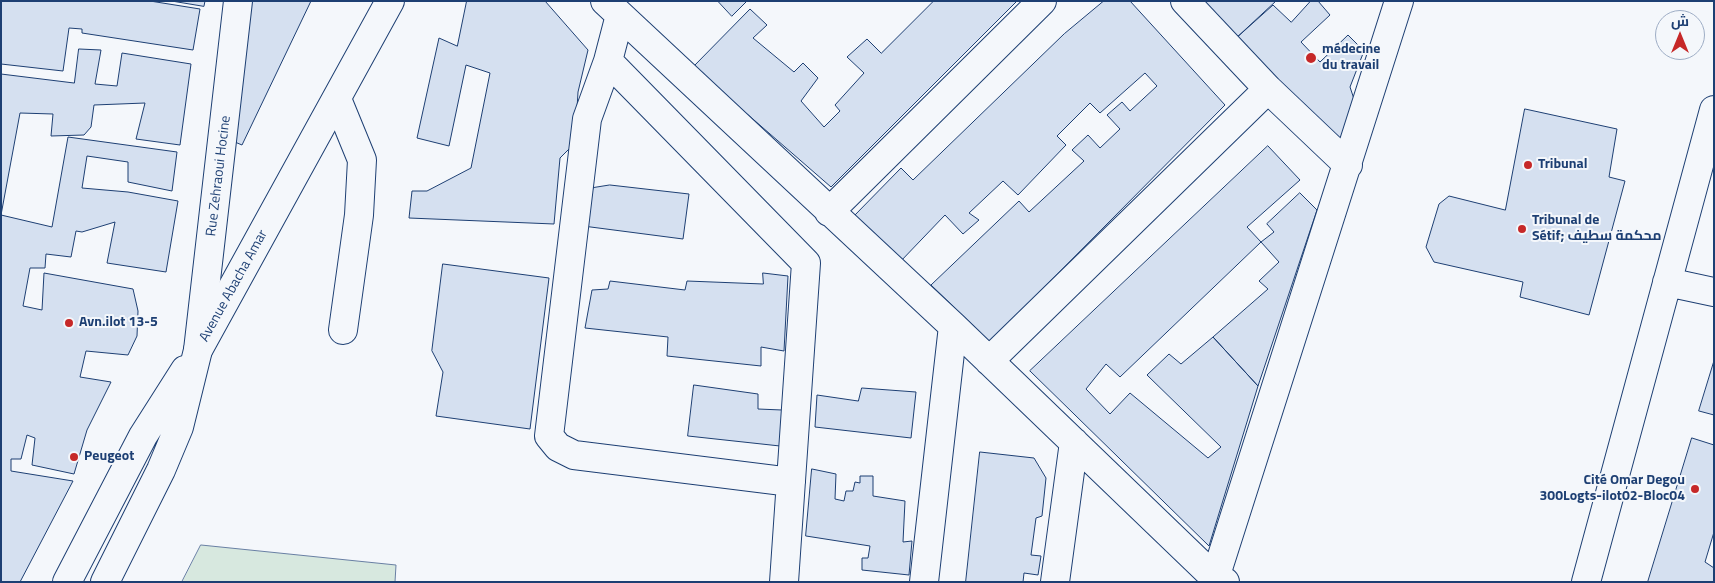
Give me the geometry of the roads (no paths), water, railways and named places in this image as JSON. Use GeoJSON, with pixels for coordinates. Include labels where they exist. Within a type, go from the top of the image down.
{"type":"FeatureCollection","features":[{"type":"Feature","properties":{"kind":"street","name":"Rue Zehraoui Hocine"},"geometry":{"type":"LineString","coordinates":[[198,350],[238,1]]}},
{"type":"Feature","properties":{"kind":"street","name":"Avenue Abacha Amar"},"geometry":{"type":"LineString","coordinates":[[105,582],[161,470],[179,427],[198,350],[390,1]]}},
{"type":"Feature","properties":{"kind":"street"},"geometry":{"type":"LineString","coordinates":[[829,212],[1042,1]]}},
{"type":"Feature","properties":{"kind":"street"},"geometry":{"type":"LineString","coordinates":[[1185,1],[1268,89],[1348,165]]}},
{"type":"Feature","properties":{"kind":"street"},"geometry":{"type":"LineString","coordinates":[[613,8],[953,326],[1220,580],[1399,1]]}},
{"type":"Feature","properties":{"kind":"street"},"geometry":{"type":"LineString","coordinates":[[613,8],[608,61],[586,119],[549,436],[558,447],[574,455],[791,482]]}},
{"type":"Feature","properties":{"kind":"street"},"geometry":{"type":"LineString","coordinates":[[608,61],[806,263],[784,582]]}},
{"type":"Feature","properties":{"kind":"street"},"geometry":{"type":"LineString","coordinates":[[989,361],[1268,89]]}},
{"type":"Feature","properties":{"kind":"street"},"geometry":{"type":"LineString","coordinates":[[336,99],[362,160],[359,215],[343,330]]}},
{"type":"Feature","properties":{"kind":"street"},"geometry":{"type":"LineString","coordinates":[[1586,582],[1714,110]]}},
{"type":"Feature","properties":{"kind":"street"},"geometry":{"type":"LineString","coordinates":[[1667,282],[1714,292]]}},
{"type":"Feature","properties":{"kind":"street"},"geometry":{"type":"LineString","coordinates":[[924,582],[953,326]]}},
{"type":"Feature","properties":{"kind":"street"},"geometry":{"type":"LineString","coordinates":[[66,582],[143,436],[198,350]]}},
{"type":"Feature","properties":{"kind":"street"},"geometry":{"type":"LineString","coordinates":[[1055,582],[1074,442]]}},
{"type":"Feature","properties":{"kind":"place","name":"médecine du travail"},"geometry":{"type":"Point","coordinates":[1311,58]}},
{"type":"Feature","properties":{"kind":"place","name":"Tribunal"},"geometry":{"type":"Point","coordinates":[1528,165]}},
{"type":"Feature","properties":{"kind":"place","name":"Tribunal de Sétif; محكمة سطيف"},"geometry":{"type":"Point","coordinates":[1522,229]}},
{"type":"Feature","properties":{"kind":"place","name":"Avn.ilot 13-5"},"geometry":{"type":"Point","coordinates":[69,323]}},
{"type":"Feature","properties":{"kind":"place","name":"Peugeot"},"geometry":{"type":"Point","coordinates":[74,457]}},
{"type":"Feature","properties":{"kind":"place","name":"Cité Omar Degou 300Logts-ilot02-Bloc04"},"geometry":{"type":"Point","coordinates":[1695,489]}}]}
